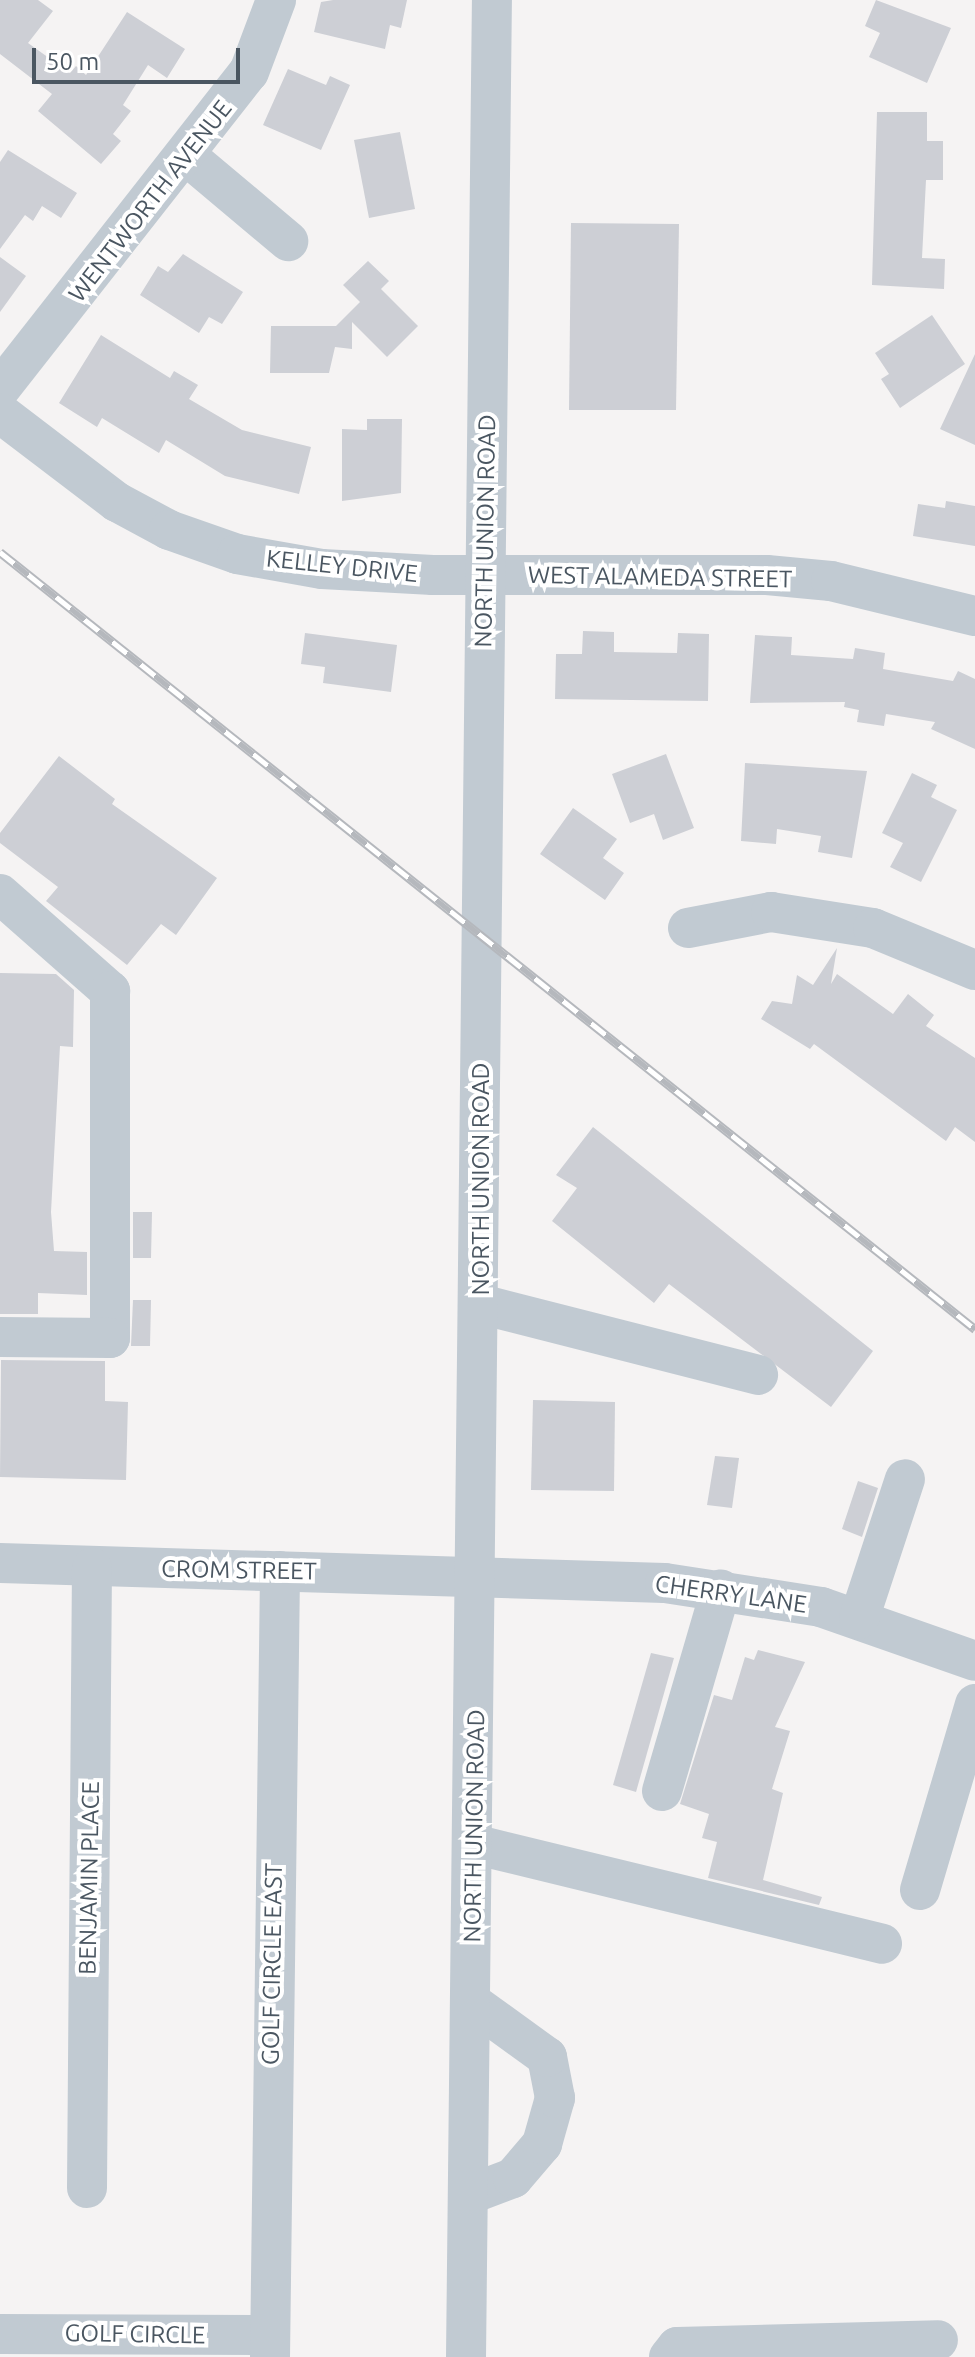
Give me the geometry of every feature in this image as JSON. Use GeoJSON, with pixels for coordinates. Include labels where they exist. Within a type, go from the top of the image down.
{"type":"FeatureCollection","features":[{"type":"Feature","properties":{"kind":"street","name":"WENTWORTH AVENUE"},"geometry":{"type":"LineString","coordinates":[[0,389],[188,157],[249,72],[276,0]]}},
{"type":"Feature","properties":{"kind":"street","name":"NORTH UNION ROAD"},"geometry":{"type":"LineString","coordinates":[[466,2357],[492,0]]}},
{"type":"Feature","properties":{"kind":"street"},"geometry":{"type":"LineString","coordinates":[[188,157],[288,241]]}},
{"type":"Feature","properties":{"kind":"street","name":"KELLEY DRIVE"},"geometry":{"type":"LineString","coordinates":[[0,413],[117,502],[169,530],[237,554],[322,569],[484,575]]}},
{"type":"Feature","properties":{"kind":"street","name":"WEST ALAMEDA STREET"},"geometry":{"type":"LineString","coordinates":[[484,575],[767,575],[831,581],[975,616]]}},
{"type":"Feature","properties":{"kind":"street"},"geometry":{"type":"LineString","coordinates":[[0,894],[110,991],[110,1338],[0,1337]]}},
{"type":"Feature","properties":{"kind":"street"},"geometry":{"type":"LineString","coordinates":[[688,928],[771,912],[873,928],[975,970]]}},
{"type":"Feature","properties":{"kind":"street"},"geometry":{"type":"LineString","coordinates":[[480,1304],[758,1375]]}},
{"type":"Feature","properties":{"kind":"street"},"geometry":{"type":"LineString","coordinates":[[859,1619],[905,1479]]}},
{"type":"Feature","properties":{"kind":"street","name":"CROM STREET"},"geometry":{"type":"LineString","coordinates":[[0,1563],[92,1568],[477,1574]]}},
{"type":"Feature","properties":{"kind":"street","name":"BENJAMIN PLACE"},"geometry":{"type":"LineString","coordinates":[[87,2188],[92,1568]]}},
{"type":"Feature","properties":{"kind":"street","name":"GOLF CIRCLE EAST"},"geometry":{"type":"LineString","coordinates":[[270,2346],[280,1571]]}},
{"type":"Feature","properties":{"kind":"street","name":"CHERRY LANE"},"geometry":{"type":"LineString","coordinates":[[477,1574],[721,1589],[859,1619],[975,1661]]}},
{"type":"Feature","properties":{"kind":"street"},"geometry":{"type":"LineString","coordinates":[[662,1791],[721,1589]]}},
{"type":"Feature","properties":{"kind":"street"},"geometry":{"type":"LineString","coordinates":[[920,1890],[975,1704]]}},
{"type":"Feature","properties":{"kind":"street"},"geometry":{"type":"LineString","coordinates":[[473,1844],[882,1944]]}},
{"type":"Feature","properties":{"kind":"street"},"geometry":{"type":"LineString","coordinates":[[468,2195],[513,2178],[542,2144],[555,2098],[547,2057],[471,2002]]}},
{"type":"Feature","properties":{"kind":"street","name":"GOLF CIRCLE"},"geometry":{"type":"LineString","coordinates":[[0,2334],[270,2346]]}},
{"type":"Feature","properties":{"kind":"street"},"geometry":{"type":"LineString","coordinates":[[669,2357],[677,2347],[843,2349],[938,2340]]}},
{"type":"Feature","properties":{"kind":"building"},"geometry":{"type":"Polygon","coordinates":[[[0,0],[38,0],[53,11],[28,43],[70,73],[76,66],[86,75],[127,12],[185,49],[167,78],[148,65],[123,105],[131,111],[113,134],[121,141],[101,164],[38,111],[52,94],[0,54],[0,0]]]}},
{"type":"Feature","properties":{"kind":"building"},"geometry":{"type":"Polygon","coordinates":[[[407,0],[401,28],[390,25],[385,49],[314,32],[321,2],[407,0]]]}},
{"type":"Feature","properties":{"kind":"building"},"geometry":{"type":"Polygon","coordinates":[[[876,0],[951,28],[927,83],[869,57],[880,33],[865,26],[876,0]]]}},
{"type":"Feature","properties":{"kind":"building"},"geometry":{"type":"Polygon","coordinates":[[[288,69],[326,85],[330,76],[350,85],[321,150],[263,125],[288,69]]]}},
{"type":"Feature","properties":{"kind":"building"},"geometry":{"type":"Polygon","coordinates":[[[877,112],[927,112],[927,141],[943,141],[943,180],[926,180],[922,258],[945,259],[944,289],[872,285],[877,112]]]}},
{"type":"Feature","properties":{"kind":"building"},"geometry":{"type":"Polygon","coordinates":[[[400,132],[415,209],[369,218],[354,140],[400,132]]]}},
{"type":"Feature","properties":{"kind":"building"},"geometry":{"type":"Polygon","coordinates":[[[8,150],[77,193],[61,218],[42,206],[33,221],[25,215],[0,249],[0,162],[8,150]]]}},
{"type":"Feature","properties":{"kind":"building"},"geometry":{"type":"Polygon","coordinates":[[[571,223],[679,224],[676,410],[569,410],[571,223]]]}},
{"type":"Feature","properties":{"kind":"building"},"geometry":{"type":"Polygon","coordinates":[[[183,254],[243,292],[222,324],[209,317],[199,333],[140,295],[158,266],[168,272],[183,254]]]}},
{"type":"Feature","properties":{"kind":"building"},"geometry":{"type":"Polygon","coordinates":[[[0,257],[26,276],[0,312],[0,257]]]}},
{"type":"Feature","properties":{"kind":"building"},"geometry":{"type":"Polygon","coordinates":[[[368,261],[389,281],[381,289],[418,326],[387,357],[352,322],[352,349],[335,347],[329,373],[270,373],[271,326],[336,326],[360,302],[343,285],[368,261]]]}},
{"type":"Feature","properties":{"kind":"building"},"geometry":{"type":"Polygon","coordinates":[[[932,315],[965,364],[900,408],[881,379],[889,374],[875,353],[932,315]]]}},
{"type":"Feature","properties":{"kind":"building"},"geometry":{"type":"Polygon","coordinates":[[[101,335],[170,378],[174,371],[198,385],[189,399],[242,430],[311,447],[299,494],[225,476],[166,440],[159,453],[102,418],[97,427],[59,403],[101,335]]]}},
{"type":"Feature","properties":{"kind":"building"},"geometry":{"type":"Polygon","coordinates":[[[975,354],[975,445],[940,429],[975,354]]]}},
{"type":"Feature","properties":{"kind":"building"},"geometry":{"type":"Polygon","coordinates":[[[367,419],[402,419],[401,493],[342,501],[342,429],[367,430],[367,419]]]}},
{"type":"Feature","properties":{"kind":"building"},"geometry":{"type":"Polygon","coordinates":[[[946,501],[975,506],[975,546],[913,536],[918,504],[945,508],[946,501]]]}},
{"type":"Feature","properties":{"kind":"building"},"geometry":{"type":"Polygon","coordinates":[[[583,631],[614,632],[614,652],[677,653],[678,633],[709,634],[708,701],[555,699],[556,654],[582,654],[583,631]]]}},
{"type":"Feature","properties":{"kind":"building"},"geometry":{"type":"Polygon","coordinates":[[[305,633],[397,645],[391,692],[323,683],[325,667],[301,664],[305,633]]]}},
{"type":"Feature","properties":{"kind":"building"},"geometry":{"type":"Polygon","coordinates":[[[755,635],[792,637],[791,655],[853,659],[855,648],[885,653],[883,669],[953,681],[958,671],[975,679],[975,749],[931,729],[935,722],[886,714],[884,726],[857,722],[859,710],[844,707],[845,702],[750,703],[755,635]]]}},
{"type":"Feature","properties":{"kind":"building"},"geometry":{"type":"Polygon","coordinates":[[[666,754],[694,828],[663,840],[654,814],[630,823],[612,774],[666,754]]]}},
{"type":"Feature","properties":{"kind":"building"},"geometry":{"type":"Polygon","coordinates":[[[59,756],[115,799],[112,804],[217,878],[176,935],[161,924],[127,965],[46,901],[58,887],[0,843],[0,833],[59,756]]]}},
{"type":"Feature","properties":{"kind":"building"},"geometry":{"type":"Polygon","coordinates":[[[745,763],[867,771],[852,858],[818,852],[821,836],[777,829],[776,844],[741,841],[745,763]]]}},
{"type":"Feature","properties":{"kind":"building"},"geometry":{"type":"Polygon","coordinates":[[[912,773],[937,785],[931,797],[957,810],[921,882],[890,867],[903,843],[882,833],[912,773]]]}},
{"type":"Feature","properties":{"kind":"building"},"geometry":{"type":"Polygon","coordinates":[[[573,808],[617,839],[603,858],[624,873],[605,900],[540,854],[573,808]]]}},
{"type":"Feature","properties":{"kind":"building"},"geometry":{"type":"Polygon","coordinates":[[[837,948],[831,984],[837,974],[893,1014],[908,994],[934,1015],[926,1026],[975,1058],[975,1142],[955,1127],[946,1141],[814,1044],[810,1049],[761,1019],[772,1001],[792,1004],[797,975],[813,985],[837,948]]]}},
{"type":"Feature","properties":{"kind":"building"},"geometry":{"type":"Polygon","coordinates":[[[0,973],[56,974],[74,990],[73,1047],[60,1046],[51,1212],[54,1251],[87,1252],[87,1295],[38,1293],[38,1314],[0,1314],[0,973]]]}},
{"type":"Feature","properties":{"kind":"building"},"geometry":{"type":"Polygon","coordinates":[[[593,1127],[873,1351],[831,1407],[669,1284],[654,1303],[552,1221],[577,1188],[556,1175],[593,1127]]]}},
{"type":"Feature","properties":{"kind":"building"},"geometry":{"type":"Polygon","coordinates":[[[133,1212],[152,1212],[151,1258],[133,1258],[133,1212]]]}},
{"type":"Feature","properties":{"kind":"building"},"geometry":{"type":"Polygon","coordinates":[[[133,1300],[151,1300],[150,1346],[131,1346],[133,1300]]]}},
{"type":"Feature","properties":{"kind":"building"},"geometry":{"type":"Polygon","coordinates":[[[1,1360],[105,1361],[105,1401],[128,1402],[126,1480],[0,1477],[1,1360]]]}},
{"type":"Feature","properties":{"kind":"building"},"geometry":{"type":"Polygon","coordinates":[[[533,1400],[615,1402],[614,1491],[531,1490],[533,1400]]]}},
{"type":"Feature","properties":{"kind":"building"},"geometry":{"type":"Polygon","coordinates":[[[715,1456],[739,1458],[732,1508],[707,1505],[715,1456]]]}},
{"type":"Feature","properties":{"kind":"building"},"geometry":{"type":"Polygon","coordinates":[[[858,1481],[878,1488],[862,1537],[842,1529],[858,1481]]]}},
{"type":"Feature","properties":{"kind":"building"},"geometry":{"type":"Polygon","coordinates":[[[758,1650],[805,1662],[775,1727],[790,1731],[772,1789],[783,1793],[763,1880],[822,1897],[819,1905],[708,1878],[717,1842],[702,1838],[709,1814],[680,1804],[714,1695],[732,1700],[745,1657],[754,1660],[758,1650]]]}},
{"type":"Feature","properties":{"kind":"building"},"geometry":{"type":"Polygon","coordinates":[[[651,1653],[674,1658],[636,1792],[613,1785],[651,1653]]]}},
{"type":"Feature","properties":{"kind":"railway"},"geometry":{"type":"LineString","coordinates":[[0,552],[975,1329]]}}]}
